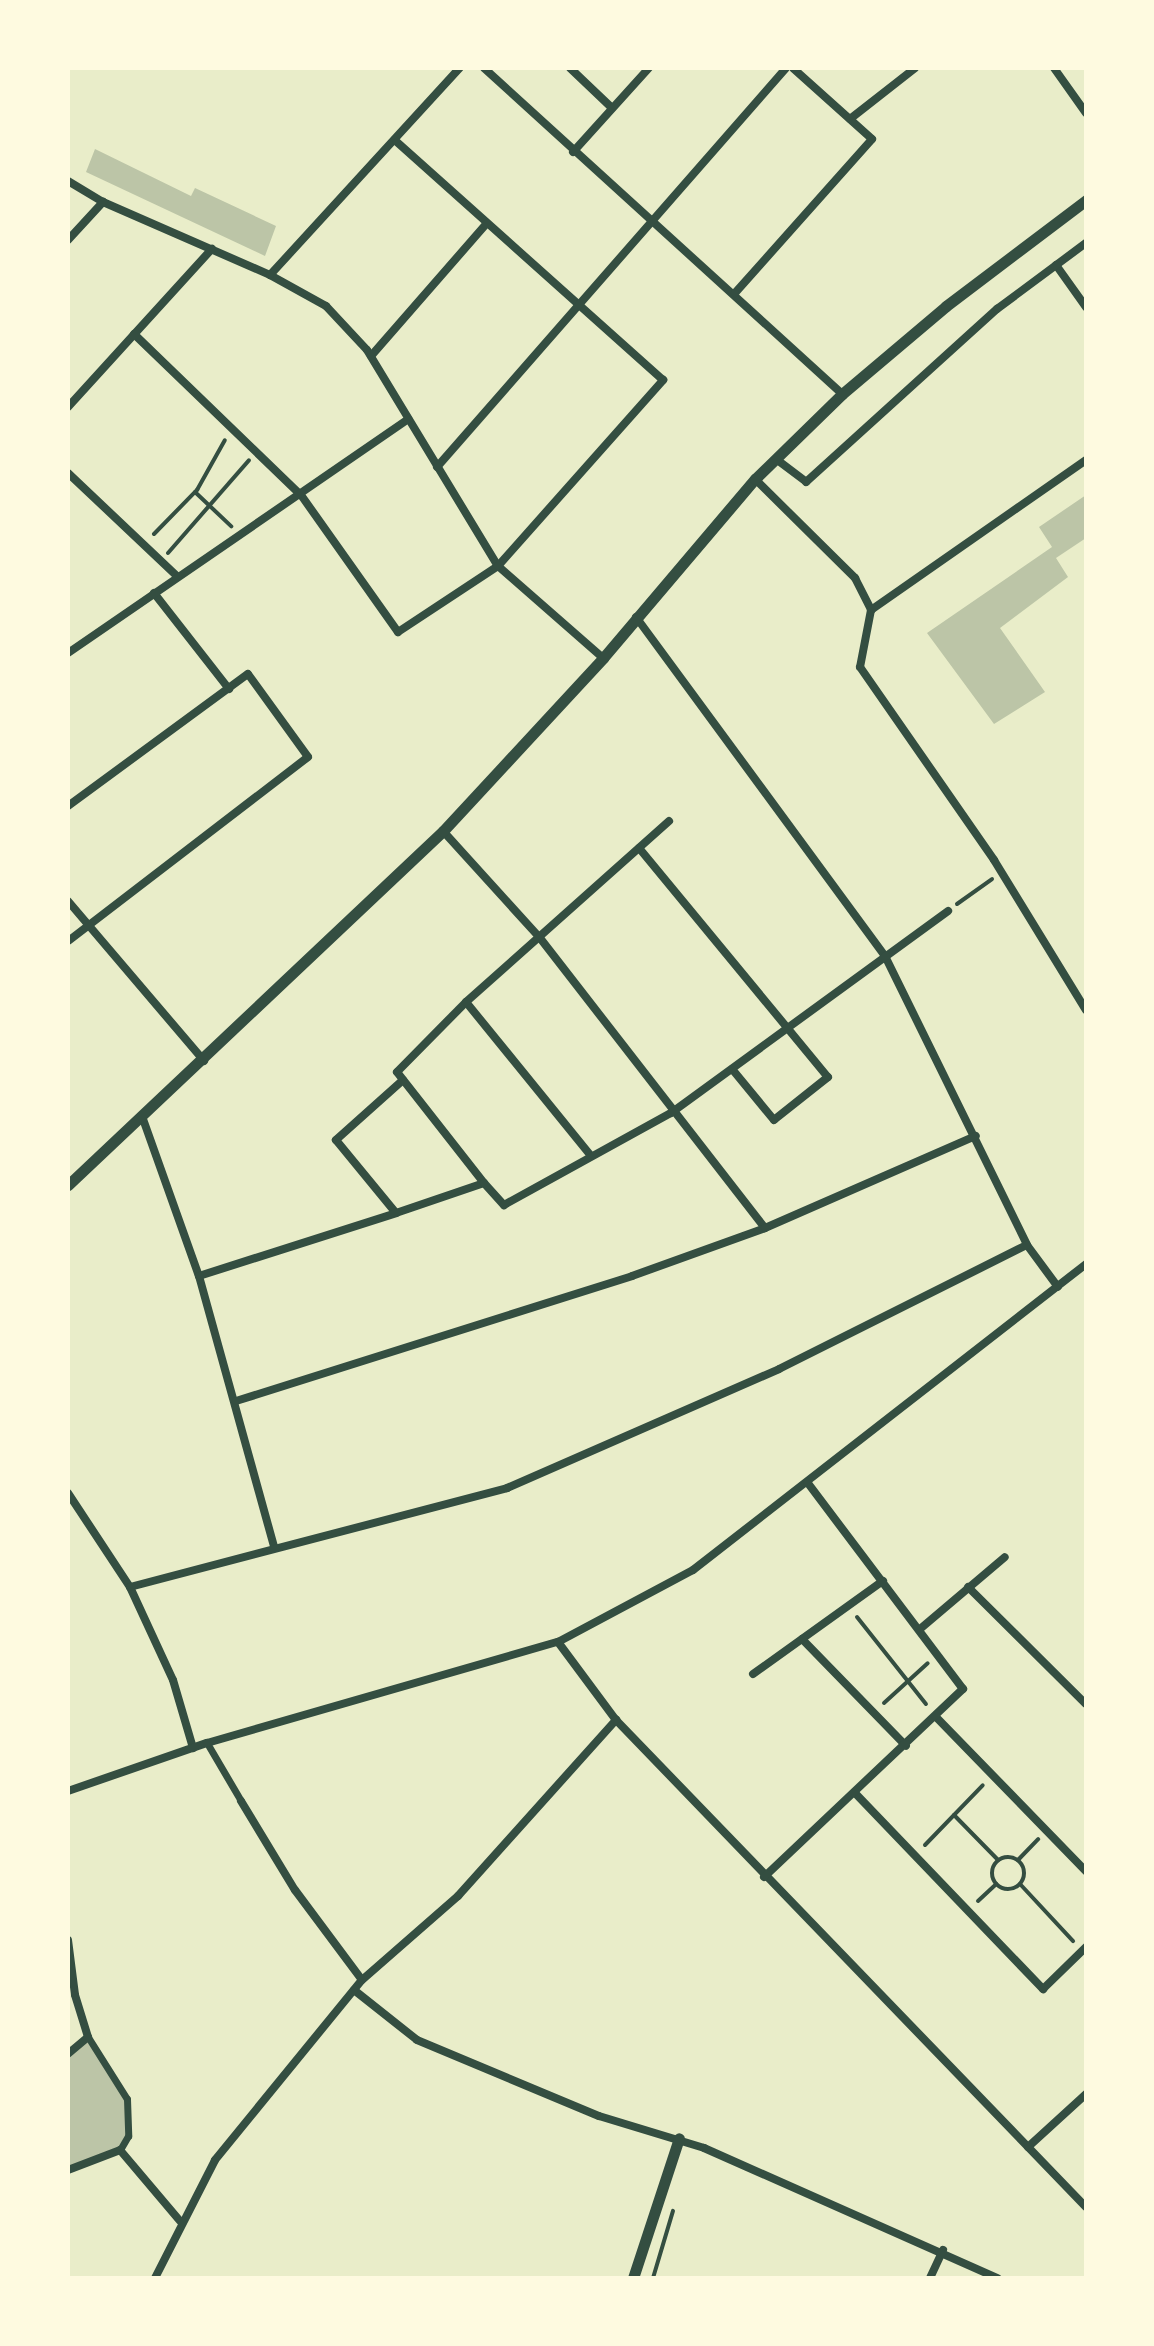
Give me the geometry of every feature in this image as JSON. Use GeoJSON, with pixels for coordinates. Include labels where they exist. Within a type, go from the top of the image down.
{"type":"FeatureCollection","features":[{"type":"Feature","properties":{"kind":"street"},"geometry":{"type":"LineString","coordinates":[[270,275],[397,142],[460,68]]}},
{"type":"Feature","properties":{"kind":"street"},"geometry":{"type":"LineString","coordinates":[[484,68],[653,226],[735,293],[842,394]]}},
{"type":"Feature","properties":{"kind":"street"},"geometry":{"type":"LineString","coordinates":[[570,68],[612,108]]}},
{"type":"Feature","properties":{"kind":"street"},"geometry":{"type":"LineString","coordinates":[[573,152],[649,68]]}},
{"type":"Feature","properties":{"kind":"street"},"geometry":{"type":"LineString","coordinates":[[437,467],[653,226],[786,68]]}},
{"type":"Feature","properties":{"kind":"street"},"geometry":{"type":"LineString","coordinates":[[735,293],[872,139],[793,68]]}},
{"type":"Feature","properties":{"kind":"street"},"geometry":{"type":"LineString","coordinates":[[850,119],[915,68]]}},
{"type":"Feature","properties":{"kind":"street"},"geometry":{"type":"LineString","coordinates":[[1054,68],[1086,113]]}},
{"type":"Feature","properties":{"kind":"street"},"geometry":{"type":"LineString","coordinates":[[134,334],[301,495],[398,632],[498,566],[663,380],[397,142]]}},
{"type":"Feature","properties":{"kind":"street"},"geometry":{"type":"LineString","coordinates":[[68,181],[103,202],[270,275],[326,306],[371,356],[498,566],[603,658]]}},
{"type":"Feature","properties":{"kind":"street"},"geometry":{"type":"LineString","coordinates":[[68,1185],[143,1119],[443,831],[603,658],[755,479],[842,394],[946,306],[1086,200]]}},
{"type":"Feature","properties":{"kind":"street"},"geometry":{"type":"LineString","coordinates":[[68,240],[103,202]]}},
{"type":"Feature","properties":{"kind":"street"},"geometry":{"type":"LineString","coordinates":[[371,356],[487,223]]}},
{"type":"Feature","properties":{"kind":"street"},"geometry":{"type":"LineString","coordinates":[[776,459],[806,482],[899,394],[1086,243]]}},
{"type":"Feature","properties":{"kind":"street"},"geometry":{"type":"LineString","coordinates":[[68,407],[212,249]]}},
{"type":"Feature","properties":{"kind":"street"},"geometry":{"type":"LineString","coordinates":[[1056,265],[1086,307]]}},
{"type":"Feature","properties":{"kind":"street"},"geometry":{"type":"LineString","coordinates":[[68,653],[408,419]]}},
{"type":"Feature","properties":{"kind":"street"},"geometry":{"type":"LineString","coordinates":[[871,610],[1086,460]]}},
{"type":"Feature","properties":{"kind":"street"},"geometry":{"type":"LineString","coordinates":[[68,473],[177,576]]}},
{"type":"Feature","properties":{"kind":"street"},"geometry":{"type":"LineString","coordinates":[[755,479],[855,578],[871,610],[860,667],[1002,872],[1086,1010]]}},
{"type":"Feature","properties":{"kind":"street"},"geometry":{"type":"LineString","coordinates":[[154,593],[229,689]]}},
{"type":"Feature","properties":{"kind":"street"},"geometry":{"type":"LineString","coordinates":[[636,616],[885,956],[1027,1245],[1058,1287]]}},
{"type":"Feature","properties":{"kind":"street"},"geometry":{"type":"LineString","coordinates":[[68,806],[248,674],[308,757],[68,941]]}},
{"type":"Feature","properties":{"kind":"street"},"geometry":{"type":"LineString","coordinates":[[669,821],[466,1002],[397,1072],[504,1205],[671,1113],[948,911]]}},
{"type":"Feature","properties":{"kind":"street"},"geometry":{"type":"LineString","coordinates":[[443,831],[540,938],[671,1113],[765,1228]]}},
{"type":"Feature","properties":{"kind":"street"},"geometry":{"type":"LineString","coordinates":[[639,848],[791,1026],[828,1077],[774,1120],[732,1069]]}},
{"type":"Feature","properties":{"kind":"street"},"geometry":{"type":"LineString","coordinates":[[68,901],[204,1061]]}},
{"type":"Feature","properties":{"kind":"street"},"geometry":{"type":"LineString","coordinates":[[466,1002],[591,1156]]}},
{"type":"Feature","properties":{"kind":"street"},"geometry":{"type":"LineString","coordinates":[[396,1213],[336,1140],[403,1080]]}},
{"type":"Feature","properties":{"kind":"street"},"geometry":{"type":"LineString","coordinates":[[143,1119],[199,1276],[274,1547]]}},
{"type":"Feature","properties":{"kind":"street"},"geometry":{"type":"LineString","coordinates":[[236,1401],[632,1276],[765,1228],[976,1136]]}},
{"type":"Feature","properties":{"kind":"street"},"geometry":{"type":"LineString","coordinates":[[199,1276],[484,1183]]}},
{"type":"Feature","properties":{"kind":"street"},"geometry":{"type":"LineString","coordinates":[[130,1587],[507,1488],[779,1369],[1027,1245]]}},
{"type":"Feature","properties":{"kind":"street"},"geometry":{"type":"LineString","coordinates":[[68,1791],[207,1743],[558,1642],[693,1570],[1086,1264]]}},
{"type":"Feature","properties":{"kind":"street"},"geometry":{"type":"LineString","coordinates":[[764,1877],[937,1718],[963,1689],[939,1653],[808,1483]]}},
{"type":"Feature","properties":{"kind":"street"},"geometry":{"type":"LineString","coordinates":[[68,1493],[130,1587],[173,1680],[193,1748]]}},
{"type":"Feature","properties":{"kind":"street"},"geometry":{"type":"LineString","coordinates":[[920,1629],[1005,1557]]}},
{"type":"Feature","properties":{"kind":"street"},"geometry":{"type":"LineString","coordinates":[[753,1674],[883,1581]]}},
{"type":"Feature","properties":{"kind":"street"},"geometry":{"type":"LineString","coordinates":[[968,1587],[1086,1704]]}},
{"type":"Feature","properties":{"kind":"street"},"geometry":{"type":"LineString","coordinates":[[802,1639],[906,1746]]}},
{"type":"Feature","properties":{"kind":"street"},"geometry":{"type":"LineString","coordinates":[[558,1642],[616,1720],[764,1877],[1086,2207]]}},
{"type":"Feature","properties":{"kind":"street"},"geometry":{"type":"LineString","coordinates":[[937,1718],[1086,1871]]}},
{"type":"Feature","properties":{"kind":"street"},"geometry":{"type":"LineString","coordinates":[[155,2278],[180,2221],[215,2160],[362,1980],[458,1896],[616,1720]]}},
{"type":"Feature","properties":{"kind":"street"},"geometry":{"type":"LineString","coordinates":[[207,1743],[295,1890],[362,1980]]}},
{"type":"Feature","properties":{"kind":"street"},"geometry":{"type":"LineString","coordinates":[[855,1793],[1043,1989],[1084,1949]]}},
{"type":"Feature","properties":{"kind":"street"},"geometry":{"type":"LineString","coordinates":[[68,1940],[75,1995],[88,2037],[127,2099],[128,2136],[120,2150],[68,2170]]}},
{"type":"Feature","properties":{"kind":"street"},"geometry":{"type":"LineString","coordinates":[[354,1990],[417,2040],[599,2116],[679,2138],[943,2250],[998,2278]]}},
{"type":"Feature","properties":{"kind":"street"},"geometry":{"type":"LineString","coordinates":[[68,2054],[88,2037]]}},
{"type":"Feature","properties":{"kind":"street"},"geometry":{"type":"LineString","coordinates":[[1028,2147],[1086,2094]]}},
{"type":"Feature","properties":{"kind":"street"},"geometry":{"type":"LineString","coordinates":[[633,2278],[679,2138]]}},
{"type":"Feature","properties":{"kind":"street"},"geometry":{"type":"LineString","coordinates":[[120,2150],[180,2221]]}},
{"type":"Feature","properties":{"kind":"street"},"geometry":{"type":"LineString","coordinates":[[930,2278],[943,2250]]}},
{"type":"Feature","properties":{"kind":"path"},"geometry":{"type":"LineString","coordinates":[[144,544],[195,492],[231,428]]}},
{"type":"Feature","properties":{"kind":"path"},"geometry":{"type":"LineString","coordinates":[[161,560],[256,451]]}},
{"type":"Feature","properties":{"kind":"path"},"geometry":{"type":"LineString","coordinates":[[195,492],[240,535]]}},
{"type":"Feature","properties":{"kind":"path"},"geometry":{"type":"LineString","coordinates":[[948,911],[1002,872]]}},
{"type":"Feature","properties":{"kind":"path"},"geometry":{"type":"LineString","coordinates":[[848,1606],[937,1718]]}},
{"type":"Feature","properties":{"kind":"path"},"geometry":{"type":"LineString","coordinates":[[873,1713],[939,1653]]}},
{"type":"Feature","properties":{"kind":"path"},"geometry":{"type":"LineString","coordinates":[[914,1855],[993,1775]]}},
{"type":"Feature","properties":{"kind":"path"},"geometry":{"type":"LineString","coordinates":[[954,1815],[998,1860],[1018,1860],[1046,1830]]}},
{"type":"Feature","properties":{"kind":"path"},"geometry":{"type":"LineString","coordinates":[[998,1860],[992,1874],[996,1884],[1005,1889],[1020,1884]]}},
{"type":"Feature","properties":{"kind":"path"},"geometry":{"type":"LineString","coordinates":[[1018,1860],[1024,1869],[1020,1884]]}},
{"type":"Feature","properties":{"kind":"path"},"geometry":{"type":"LineString","coordinates":[[968,1910],[996,1884]]}},
{"type":"Feature","properties":{"kind":"path"},"geometry":{"type":"LineString","coordinates":[[1020,1884],[1084,1949]]}},
{"type":"Feature","properties":{"kind":"building"},"geometry":{"type":"Polygon","coordinates":[[[95,149],[191,196],[195,188],[276,226],[265,256],[86,172],[95,149]]]}},
{"type":"Feature","properties":{"kind":"building"},"geometry":{"type":"Polygon","coordinates":[[[1086,495],[1086,538],[1056,558],[1068,577],[1000,628],[1045,692],[994,724],[927,633],[1052,547],[1039,527],[1086,495]]]}},
{"type":"Feature","properties":{"kind":"building"},"geometry":{"type":"Polygon","coordinates":[[[88,2037],[127,2099],[128,2136],[120,2150],[68,2170],[68,2054],[88,2037]]]}}]}
